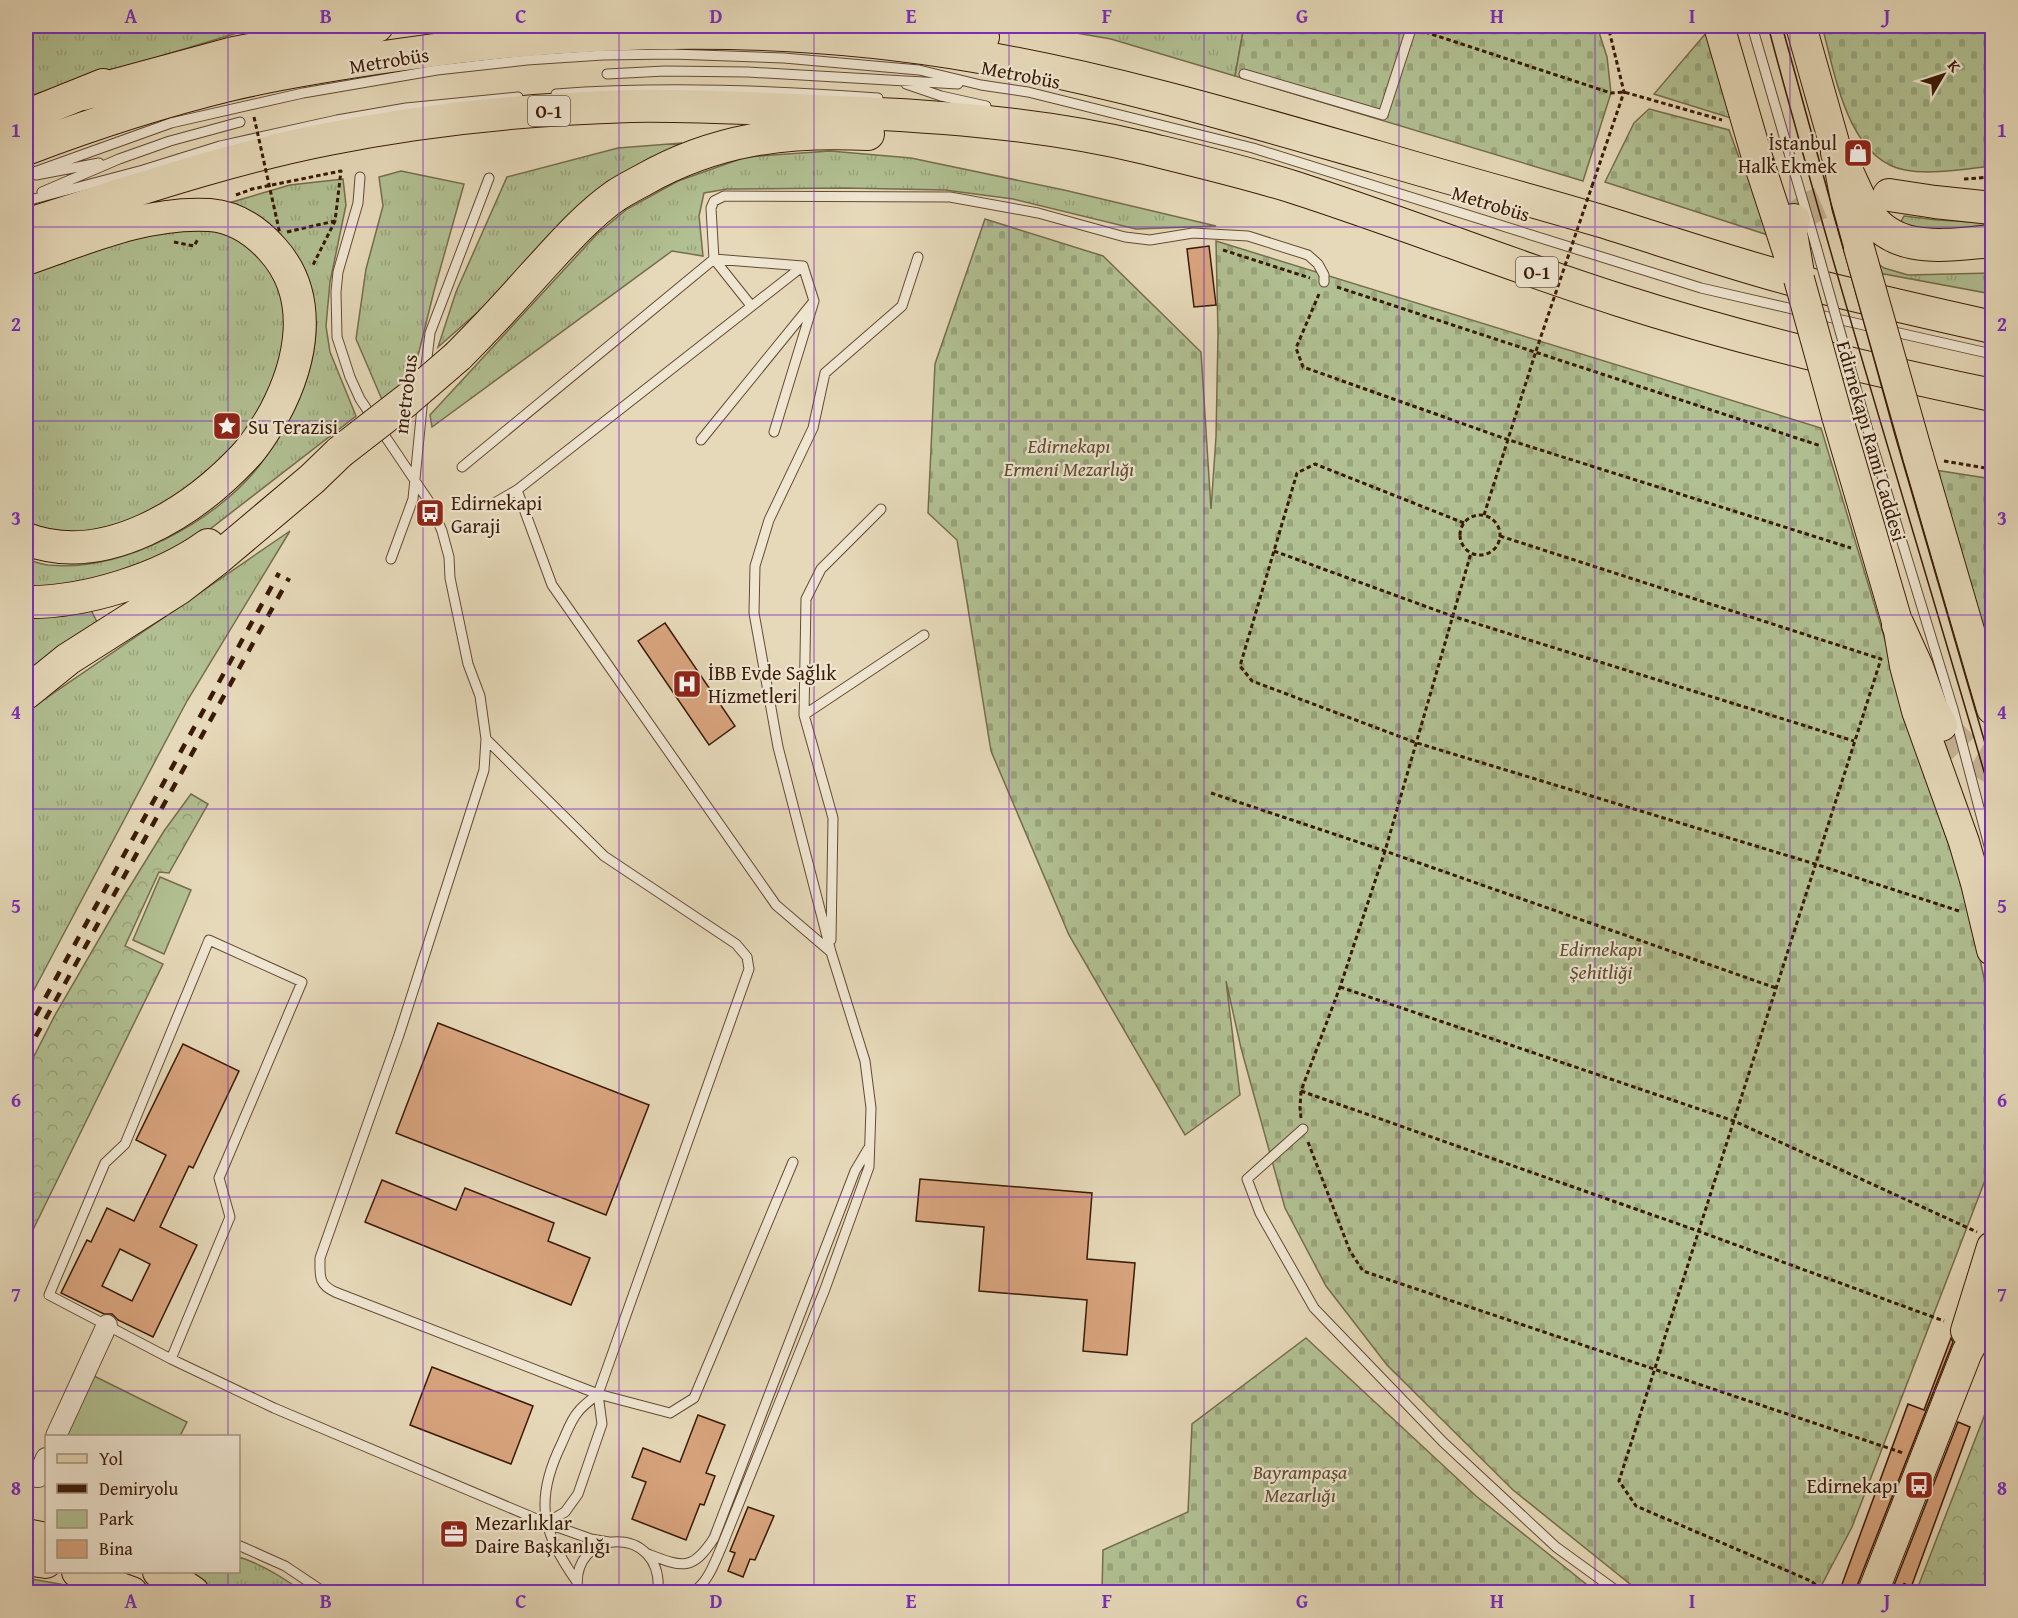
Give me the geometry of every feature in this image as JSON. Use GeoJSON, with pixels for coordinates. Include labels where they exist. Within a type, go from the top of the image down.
{"type":"FeatureCollection","features":[{"type":"Feature","properties":{"kind":"highway"},"geometry":{"type":"LineString","coordinates":[[26,116],[150,67],[286,26]]}},
{"type":"Feature","properties":{"kind":"highway"},"geometry":{"type":"LineString","coordinates":[[83,94],[234,53],[377,26]]}},
{"type":"Feature","properties":{"kind":"highway"},"geometry":{"type":"LineString","coordinates":[[885,26],[940,29],[1020,45],[1065,57],[1102,71],[1136,91]]}},
{"type":"Feature","properties":{"kind":"highway"},"geometry":{"type":"LineString","coordinates":[[26,149],[135,111],[233,84],[421,51],[519,39],[572,36],[689,33],[834,38],[970,55],[1045,69],[1136,91],[1275,128],[1600,221],[1804,283],[1992,327]]}},
{"type":"Feature","properties":{"kind":"highway","name":"O-1"},"geometry":{"type":"LineString","coordinates":[[26,225],[224,165],[324,139],[398,126],[630,106],[694,106],[910,114],[969,119],[1142,147],[1286,185],[1617,299],[1703,325],[1923,381],[1992,395]]}},
{"type":"Feature","properties":{"kind":"highway"},"geometry":{"type":"LineString","coordinates":[[26,693],[68,659],[178,589],[217,559],[312,479],[340,452],[407,400],[458,356],[568,237],[615,196],[672,165],[732,144],[768,136],[839,133],[1006,138],[1085,136]]}},
{"type":"Feature","properties":{"kind":"highway"},"geometry":{"type":"LineString","coordinates":[[1837,153],[1863,206],[1872,220],[1886,233],[1900,240],[1922,245],[1992,241]]}},
{"type":"Feature","properties":{"kind":"highway"},"geometry":{"type":"LineString","coordinates":[[1888,195],[1992,208]]}},
{"type":"Feature","properties":{"kind":"highway"},"geometry":{"type":"LineString","coordinates":[[26,259],[149,219],[179,215],[212,216],[237,221],[256,233],[269,246],[280,258],[293,282],[300,310],[300,341],[293,369],[279,404],[263,433],[247,454],[199,497],[159,524],[118,540],[73,548],[46,546],[26,539]]}},
{"type":"Feature","properties":{"kind":"highway"},"geometry":{"type":"LineString","coordinates":[[1794,220],[1791,232],[1799,279]]}},
{"type":"Feature","properties":{"kind":"highway"},"geometry":{"type":"LineString","coordinates":[[26,602],[54,601],[98,591],[134,582],[165,569],[204,548],[310,469],[340,452]]}},
{"type":"Feature","properties":{"kind":"highway"},"geometry":{"type":"LineString","coordinates":[[1888,637],[1917,667],[1931,707],[1941,725]]}},
{"type":"Feature","properties":{"kind":"main road"},"geometry":{"type":"LineString","coordinates":[[1719,26],[1757,157],[1785,245],[1799,279],[1837,416],[1888,637],[1905,666],[1917,711],[1964,842],[1992,950]]}},
{"type":"Feature","properties":{"kind":"main road","name":"Edirnekapı Rami Caddesi"},"geometry":{"type":"LineString","coordinates":[[1801,26],[1837,153],[1844,196],[1858,248],[1992,709]]}},
{"type":"Feature","properties":{"kind":"main road"},"geometry":{"type":"LineString","coordinates":[[1873,1593],[1966,1341],[1987,1254]]}},
{"type":"Feature","properties":{"kind":"main road"},"geometry":{"type":"LineString","coordinates":[[1966,1341],[1992,1308]]}},
{"type":"Feature","properties":{"kind":"main road"},"geometry":{"type":"LineString","coordinates":[[26,1534],[45,1538]]}},
{"type":"Feature","properties":{"kind":"main road"},"geometry":{"type":"LineString","coordinates":[[26,1560],[45,1563]]}},
{"type":"Feature","properties":{"kind":"main road"},"geometry":{"type":"LineString","coordinates":[[80,1573],[132,1593]]}},
{"type":"Feature","properties":{"kind":"main road"},"geometry":{"type":"LineString","coordinates":[[158,1573],[182,1593]]}},
{"type":"Feature","properties":{"kind":"main road"},"geometry":{"type":"LineString","coordinates":[[159,1573],[178,1581],[194,1593]]}},
{"type":"Feature","properties":{"kind":"street"},"geometry":{"type":"LineString","coordinates":[[57,1435],[107,1325]]}},
{"type":"Feature","properties":{"kind":"street"},"geometry":{"type":"LineString","coordinates":[[26,1476],[38,1478],[45,1460]]}},
{"type":"Feature","properties":{"kind":"lane"},"geometry":{"type":"LineString","coordinates":[[1244,74],[1383,115],[1412,26]]}},
{"type":"Feature","properties":{"kind":"lane","name":"Edirnekapı Rami Caddesi"},"geometry":{"type":"LineString","coordinates":[[1752,26],[1867,427],[1953,709],[1992,857]]}},
{"type":"Feature","properties":{"kind":"lane","name":"Metrobüs"},"geometry":{"type":"LineString","coordinates":[[26,176],[171,123],[243,105],[437,70],[527,60],[603,55],[672,54],[784,58],[919,70],[981,85],[1028,92],[1253,148],[1701,288],[1992,354]]}},
{"type":"Feature","properties":{"kind":"lane"},"geometry":{"type":"LineString","coordinates":[[607,74],[665,71],[747,72],[981,85]]}},
{"type":"Feature","properties":{"kind":"lane"},"geometry":{"type":"LineString","coordinates":[[895,81],[940,96],[986,106]]}},
{"type":"Feature","properties":{"kind":"lane"},"geometry":{"type":"LineString","coordinates":[[542,95],[600,91],[709,89],[892,99]]}},
{"type":"Feature","properties":{"kind":"lane"},"geometry":{"type":"LineString","coordinates":[[26,200],[143,170],[220,146],[337,120],[406,108],[530,96]]}},
{"type":"Feature","properties":{"kind":"lane","name":"Metrobüs"},"geometry":{"type":"LineString","coordinates":[[927,102],[996,108]]}},
{"type":"Feature","properties":{"kind":"lane"},"geometry":{"type":"LineString","coordinates":[[26,200],[119,159],[170,141],[240,122]]}},
{"type":"Feature","properties":{"kind":"lane"},"geometry":{"type":"LineString","coordinates":[[26,176],[119,159]]}},
{"type":"Feature","properties":{"kind":"lane"},"geometry":{"type":"LineString","coordinates":[[360,177],[356,212],[338,272],[337,337],[360,399],[430,503],[442,531],[449,557],[450,578],[468,664],[480,696],[486,739],[484,770],[399,1035],[320,1258],[320,1277],[325,1288],[335,1293],[598,1394],[670,1413],[694,1398],[793,1162]]}},
{"type":"Feature","properties":{"kind":"lane","name":"metrobus"},"geometry":{"type":"LineString","coordinates":[[391,559],[413,499],[430,333],[489,178]]}},
{"type":"Feature","properties":{"kind":"lane"},"geometry":{"type":"LineString","coordinates":[[750,307],[714,259],[711,208],[714,201],[724,196],[950,197],[1038,213],[1125,237],[1150,240],[1192,233],[1248,236],[1308,255],[1318,264],[1324,274],[1324,282]]}},
{"type":"Feature","properties":{"kind":"lane"},"geometry":{"type":"LineString","coordinates":[[693,1593],[700,1588],[711,1572],[821,1300],[869,1167],[871,1108],[865,1061],[831,952],[777,747],[754,613],[755,566],[769,520],[813,428],[825,373],[902,306],[918,256]]}},
{"type":"Feature","properties":{"kind":"lane"},"geometry":{"type":"LineString","coordinates":[[462,466],[714,259],[802,266]]}},
{"type":"Feature","properties":{"kind":"lane"},"geometry":{"type":"LineString","coordinates":[[774,432],[814,301],[802,266]]}},
{"type":"Feature","properties":{"kind":"lane"},"geometry":{"type":"LineString","coordinates":[[492,505],[517,490],[802,266]]}},
{"type":"Feature","properties":{"kind":"lane"},"geometry":{"type":"LineString","coordinates":[[701,440],[814,301]]}},
{"type":"Feature","properties":{"kind":"lane"},"geometry":{"type":"LineString","coordinates":[[1804,338],[1827,344]]}},
{"type":"Feature","properties":{"kind":"lane"},"geometry":{"type":"LineString","coordinates":[[1839,346],[1862,352]]}},
{"type":"Feature","properties":{"kind":"lane"},"geometry":{"type":"LineString","coordinates":[[1885,358],[1908,364]]}},
{"type":"Feature","properties":{"kind":"lane"},"geometry":{"type":"LineString","coordinates":[[517,490],[552,585],[776,905],[831,952]]}},
{"type":"Feature","properties":{"kind":"lane"},"geometry":{"type":"LineString","coordinates":[[831,952],[833,818],[804,715],[806,599],[821,569],[881,509]]}},
{"type":"Feature","properties":{"kind":"lane"},"geometry":{"type":"LineString","coordinates":[[804,715],[924,635]]}},
{"type":"Feature","properties":{"kind":"lane"},"geometry":{"type":"LineString","coordinates":[[486,739],[604,856],[736,944],[747,957],[749,969],[598,1394],[602,1424],[578,1494],[565,1512],[546,1523]]}},
{"type":"Feature","properties":{"kind":"lane"},"geometry":{"type":"LineString","coordinates":[[171,1359],[230,1217],[219,1178],[302,982],[209,940],[125,1144],[105,1163],[49,1295],[171,1359],[274,1408],[546,1523],[591,1539],[629,1543],[648,1554],[672,1563],[687,1564],[697,1560],[714,1538],[855,1171],[870,1147]]}},
{"type":"Feature","properties":{"kind":"lane"},"geometry":{"type":"LineString","coordinates":[[1304,1129],[1247,1179],[1260,1213],[1314,1308],[1443,1442],[1556,1547],[1618,1593]]}},
{"type":"Feature","properties":{"kind":"lane"},"geometry":{"type":"LineString","coordinates":[[577,1582],[561,1559],[546,1523],[544,1500],[550,1469],[577,1413],[598,1394]]}},
{"type":"Feature","properties":{"kind":"lane"},"geometry":{"type":"LineString","coordinates":[[578,1593],[579,1569],[585,1557],[596,1547],[609,1542]]}},
{"type":"Feature","properties":{"kind":"lane"},"geometry":{"type":"LineString","coordinates":[[240,1546],[285,1566],[324,1593]]}},
{"type":"Feature","properties":{"kind":"lane"},"geometry":{"type":"LineString","coordinates":[[648,1554],[656,1565],[659,1579],[658,1593]]}},
{"type":"Feature","properties":{"kind":"path"},"geometry":{"type":"LineString","coordinates":[[1412,26],[1611,93],[1624,92],[1731,122]]}},
{"type":"Feature","properties":{"kind":"path"},"geometry":{"type":"LineString","coordinates":[[1484,515],[1536,351],[1624,92],[1608,26]]}},
{"type":"Feature","properties":{"kind":"path"},"geometry":{"type":"LineString","coordinates":[[254,117],[280,234],[335,221]]}},
{"type":"Feature","properties":{"kind":"path"},"geometry":{"type":"LineString","coordinates":[[1747,158],[1750,167],[1774,159]]}},
{"type":"Feature","properties":{"kind":"path"},"geometry":{"type":"LineString","coordinates":[[194,246],[219,202],[252,189],[341,171],[335,221],[313,262],[311,272]]}},
{"type":"Feature","properties":{"kind":"path"},"geometry":{"type":"LineString","coordinates":[[1223,250],[1821,446]]}},
{"type":"Feature","properties":{"kind":"path"},"geometry":{"type":"LineString","coordinates":[[1324,282],[1296,348],[1303,367],[1509,440],[1853,549],[1849,537]]}},
{"type":"Feature","properties":{"kind":"path"},"geometry":{"type":"LineString","coordinates":[[1918,456],[1992,469]]}},
{"type":"Feature","properties":{"kind":"path"},"geometry":{"type":"LineString","coordinates":[[1464,524],[1315,464],[1297,473],[1240,666],[1252,681],[1417,743],[1815,864],[1964,913]]}},
{"type":"Feature","properties":{"kind":"path"},"geometry":{"type":"LineString","coordinates":[[1484,515],[1496,524],[1500,536],[1492,550],[1485,554],[1471,553],[1466,549],[1460,537],[1464,524],[1471,517],[1484,515]]}},
{"type":"Feature","properties":{"kind":"path"},"geometry":{"type":"LineString","coordinates":[[1500,536],[1881,659]]}},
{"type":"Feature","properties":{"kind":"path"},"geometry":{"type":"LineString","coordinates":[[1274,550],[1452,616],[1854,741]]}},
{"type":"Feature","properties":{"kind":"path"},"geometry":{"type":"LineString","coordinates":[[1471,553],[1385,851],[1340,987],[1301,1090],[1300,1108],[1304,1129],[1350,1251],[1363,1271],[1923,1460]]}},
{"type":"Feature","properties":{"kind":"path"},"geometry":{"type":"LineString","coordinates":[[1825,1593],[1811,1581],[1636,1506],[1618,1481],[1888,637]]}},
{"type":"Feature","properties":{"kind":"path"},"geometry":{"type":"LineString","coordinates":[[1211,793],[1385,851],[1776,988]]}},
{"type":"Feature","properties":{"kind":"path"},"geometry":{"type":"LineString","coordinates":[[1340,987],[1734,1120],[1987,1254]]}},
{"type":"Feature","properties":{"kind":"path"},"geometry":{"type":"LineString","coordinates":[[1301,1090],[1698,1231],[1966,1341]]}},
{"type":"Feature","properties":{"kind":"path"},"geometry":{"type":"LineString","coordinates":[[1901,1593],[1905,1583]]}},
{"type":"Feature","properties":{"kind":"green space"},"geometry":{"type":"Polygon","coordinates":[[[26,26],[260,26],[26,97],[26,26]]]}},
{"type":"Feature","properties":{"kind":"green space"},"geometry":{"type":"Polygon","coordinates":[[[1036,26],[1244,26],[1235,76],[1111,39],[1036,26]]]}},
{"type":"Feature","properties":{"kind":"green space"},"geometry":{"type":"Polygon","coordinates":[[[1244,26],[1597,26],[1607,57],[1611,93],[1583,181],[1235,76],[1244,26]]]}},
{"type":"Feature","properties":{"kind":"green space"},"geometry":{"type":"Polygon","coordinates":[[[1712,26],[1737,120],[1654,94],[1712,26]]]}},
{"type":"Feature","properties":{"kind":"green space"},"geometry":{"type":"Polygon","coordinates":[[[1822,26],[1992,26],[1992,166],[1926,172],[1905,170],[1885,163],[1869,149],[1847,112],[1822,26]]]}},
{"type":"Feature","properties":{"kind":"green space"},"geometry":{"type":"Polygon","coordinates":[[[1649,109],[1729,130],[1745,174],[1752,176],[1771,236],[1605,182],[1634,123],[1649,109]]]}},
{"type":"Feature","properties":{"kind":"green space"},"geometry":{"type":"Polygon","coordinates":[[[682,143],[653,158],[438,347],[456,292],[507,177],[618,148],[682,143]]]}},
{"type":"Feature","properties":{"kind":"green space"},"geometry":{"type":"Polygon","coordinates":[[[830,151],[911,158],[1064,190],[1216,226],[1136,229],[1013,199],[945,190],[727,189],[704,193],[699,216],[703,256],[672,251],[432,427],[430,415],[597,234],[627,209],[678,181],[746,157],[830,151]]]}},
{"type":"Feature","properties":{"kind":"green space"},"geometry":{"type":"Polygon","coordinates":[[[401,171],[464,184],[411,384],[383,402],[356,339],[366,269],[383,206],[379,177],[401,171]]]}},
{"type":"Feature","properties":{"kind":"green space"},"geometry":{"type":"Polygon","coordinates":[[[343,179],[346,205],[330,282],[326,326],[330,352],[356,416],[192,543],[151,565],[68,586],[26,588],[26,559],[48,565],[76,565],[135,552],[164,540],[192,524],[240,487],[259,466],[287,424],[303,390],[313,353],[316,333],[315,315],[307,297],[222,205],[290,185],[343,179]]]}},
{"type":"Feature","properties":{"kind":"green space"},"geometry":{"type":"Polygon","coordinates":[[[1904,216],[1992,223],[1992,230],[1942,234],[1899,225],[1904,216]]]}},
{"type":"Feature","properties":{"kind":"green space","name":"Edirnekapı Şehitliği"},"geometry":{"type":"Polygon","coordinates":[[[985,219],[1103,256],[1201,352],[1211,509],[1216,437],[1218,334],[1216,241],[1821,428],[1889,653],[1959,859],[1992,1016],[1992,1162],[1852,1527],[1818,1592],[1640,1592],[1513,1490],[1387,1365],[1326,1286],[1285,1208],[1241,1048],[1226,981],[1240,1095],[1185,1135],[1069,935],[991,751],[957,540],[928,513],[935,364],[985,219]]]}},
{"type":"Feature","properties":{"kind":"green space"},"geometry":{"type":"Polygon","coordinates":[[[169,224],[219,226],[269,260],[281,292],[287,330],[281,368],[239,449],[205,480],[140,520],[57,537],[26,526],[26,276],[169,224]]]}},
{"type":"Feature","properties":{"kind":"green space"},"geometry":{"type":"Polygon","coordinates":[[[1877,263],[1884,268],[1908,275],[1992,273],[1992,294],[1879,273],[1877,263]]]}},
{"type":"Feature","properties":{"kind":"green space"},"geometry":{"type":"Polygon","coordinates":[[[1935,470],[1992,479],[1992,655],[1935,470]]]}},
{"type":"Feature","properties":{"kind":"green space"},"geometry":{"type":"Polygon","coordinates":[[[290,531],[187,701],[26,1005],[26,712],[290,531]]]}},
{"type":"Feature","properties":{"kind":"green space"},"geometry":{"type":"Polygon","coordinates":[[[90,608],[99,626],[26,679],[26,620],[90,608]]]}},
{"type":"Feature","properties":{"kind":"green space"},"geometry":{"type":"Polygon","coordinates":[[[191,794],[208,804],[169,873],[159,872],[125,946],[163,964],[26,1244],[26,1072],[55,1015],[124,896],[164,831],[191,794]]]}},
{"type":"Feature","properties":{"kind":"green space"},"geometry":{"type":"Polygon","coordinates":[[[160,877],[191,890],[164,954],[133,940],[160,877]]]}},
{"type":"Feature","properties":{"kind":"green space","name":"Bayrampaşa Mezarlığı"},"geometry":{"type":"Polygon","coordinates":[[[1306,1338],[1476,1496],[1596,1592],[1102,1592],[1103,1550],[1188,1512],[1192,1424],[1306,1338]]]}},
{"type":"Feature","properties":{"kind":"green space"},"geometry":{"type":"Polygon","coordinates":[[[88,1373],[187,1422],[180,1435],[69,1435],[60,1431],[88,1373]]]}},
{"type":"Feature","properties":{"kind":"green space"},"geometry":{"type":"Polygon","coordinates":[[[1992,1396],[1992,1592],[1916,1592],[1992,1396]]]}},
{"type":"Feature","properties":{"kind":"green space"},"geometry":{"type":"Polygon","coordinates":[[[240,1557],[256,1563],[303,1592],[205,1592],[176,1573],[240,1573],[240,1557]]]}},
{"type":"Feature","properties":{"kind":"green space"},"geometry":{"type":"Polygon","coordinates":[[[26,1578],[76,1587],[93,1592],[26,1592],[26,1578]]]}},
{"type":"Feature","properties":{"kind":"building"},"geometry":{"type":"Polygon","coordinates":[[[1209,246],[1216,305],[1194,307],[1187,249],[1209,246]]]}},
{"type":"Feature","properties":{"kind":"building","name":"İBB Evde Sağlık Hizmetleri"},"geometry":{"type":"Polygon","coordinates":[[[665,623],[735,726],[709,745],[638,641],[665,623]]]}},
{"type":"Feature","properties":{"kind":"building"},"geometry":{"type":"Polygon","coordinates":[[[438,1023],[649,1105],[606,1215],[396,1133],[438,1023]]]}},
{"type":"Feature","properties":{"kind":"building"},"geometry":{"type":"Polygon","coordinates":[[[183,1044],[239,1071],[193,1168],[189,1166],[160,1227],[197,1245],[153,1337],[118,1320],[112,1314],[104,1314],[61,1293],[87,1240],[91,1242],[107,1208],[134,1221],[166,1155],[136,1140],[183,1044]],[[120,1249],[102,1286],[132,1301],[150,1264],[120,1249]]]}},
{"type":"Feature","properties":{"kind":"building"},"geometry":{"type":"Polygon","coordinates":[[[920,1179],[1092,1193],[1087,1259],[1135,1263],[1127,1355],[1083,1351],[1087,1300],[979,1291],[984,1227],[916,1221],[920,1179]]]}},
{"type":"Feature","properties":{"kind":"building"},"geometry":{"type":"Polygon","coordinates":[[[382,1180],[456,1210],[465,1188],[554,1223],[548,1241],[590,1258],[571,1305],[365,1222],[382,1180]]]}},
{"type":"Feature","properties":{"kind":"building"},"geometry":{"type":"Polygon","coordinates":[[[1951,1338],[1953,1342],[1856,1593],[1841,1587],[1908,1404],[1924,1410],[1951,1338]]]}},
{"type":"Feature","properties":{"kind":"building"},"geometry":{"type":"Polygon","coordinates":[[[432,1367],[533,1406],[511,1464],[410,1425],[432,1367]]]}},
{"type":"Feature","properties":{"kind":"building"},"geometry":{"type":"Polygon","coordinates":[[[698,1415],[725,1425],[706,1473],[715,1476],[704,1505],[700,1504],[686,1540],[632,1519],[646,1482],[632,1477],[643,1448],[680,1462],[698,1415]]]}},
{"type":"Feature","properties":{"kind":"building"},"geometry":{"type":"Polygon","coordinates":[[[1958,1422],[1970,1427],[1909,1593],[1891,1593],[1958,1422]]]}},
{"type":"Feature","properties":{"kind":"building"},"geometry":{"type":"Polygon","coordinates":[[[748,1507],[774,1516],[755,1560],[750,1559],[743,1577],[728,1571],[735,1553],[730,1551],[748,1507]]]}},
{"type":"Feature","properties":{"kind":"tunnel"},"geometry":{"type":"LineString","coordinates":[[1794,220],[1811,207],[1830,199],[1873,194]]}},
{"type":"Feature","properties":{"kind":"tunnel"},"geometry":{"type":"LineString","coordinates":[[1941,725],[1969,754],[1992,768]]}},
{"type":"Feature","properties":{"kind":"tram line"},"geometry":{"type":"LineString","coordinates":[[1768,26],[1849,316],[1992,799]]}},
{"type":"Feature","properties":{"kind":"tram line"},"geometry":{"type":"LineString","coordinates":[[1782,26],[1895,435],[1992,767]]}},
{"type":"Feature","properties":{"kind":"railway"},"geometry":{"type":"LineString","coordinates":[[26,1033],[279,573]]}},
{"type":"Feature","properties":{"kind":"railway"},"geometry":{"type":"LineString","coordinates":[[26,1054],[289,578]]}},
{"type":"Feature","properties":{"kind":"place","name":"İstanbul Halk Ekmek"},"geometry":{"type":"Point","coordinates":[1858,153]}},
{"type":"Feature","properties":{"kind":"place","name":"Su Terazisi"},"geometry":{"type":"Point","coordinates":[227,426]}},
{"type":"Feature","properties":{"kind":"place","name":"Edirnekapi Garaji"},"geometry":{"type":"Point","coordinates":[430,513]}},
{"type":"Feature","properties":{"kind":"place","name":"İBB Evde Sağlık Hizmetleri"},"geometry":{"type":"Point","coordinates":[687,684]}},
{"type":"Feature","properties":{"kind":"place","name":"Edirnekapı"},"geometry":{"type":"Point","coordinates":[1919,1485]}},
{"type":"Feature","properties":{"kind":"place","name":"Mezarlıklar Daire Başkanlığı"},"geometry":{"type":"Point","coordinates":[454,1534]}},
{"type":"Feature","properties":{"kind":"park label","name":"Edirnekapı Ermeni Mezarlığı"},"geometry":{"type":"Point","coordinates":[1069,456]}}]}
